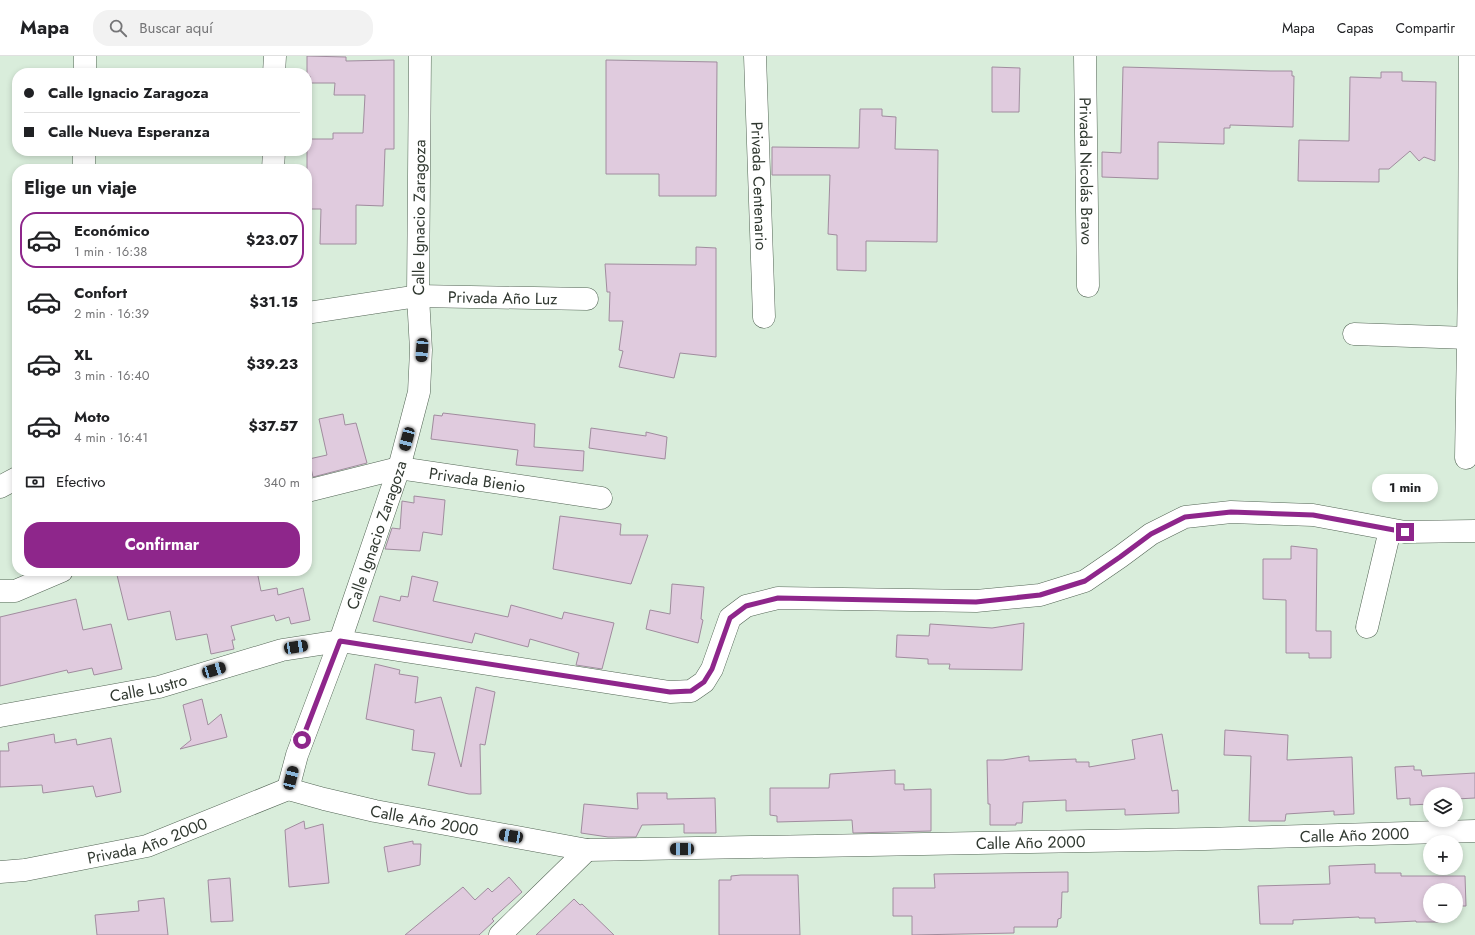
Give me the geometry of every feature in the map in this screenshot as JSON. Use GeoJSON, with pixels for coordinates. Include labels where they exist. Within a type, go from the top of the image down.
{"type":"FeatureCollection","features":[{"type":"Feature","properties":{"kind":"street"},"geometry":{"type":"LineString","coordinates":[[85,56],[85,68]]}},
{"type":"Feature","properties":{"kind":"street"},"geometry":{"type":"LineString","coordinates":[[274,68],[275,56]]}},
{"type":"Feature","properties":{"kind":"street","name":"Calle Ignacio Zaragoza"},"geometry":{"type":"LineString","coordinates":[[288,789],[297,755],[340,641],[399,468],[419,392],[422,350],[418,296],[420,56]]}},
{"type":"Feature","properties":{"kind":"street","name":"Privada Centenario"},"geometry":{"type":"LineString","coordinates":[[755,56],[764,317]]}},
{"type":"Feature","properties":{"kind":"street","name":"Privada Nicolás Bravo"},"geometry":{"type":"LineString","coordinates":[[1085,56],[1088,286]]}},
{"type":"Feature","properties":{"kind":"street"},"geometry":{"type":"LineString","coordinates":[[1466,458],[1468,338],[1472,281],[1470,56]]}},
{"type":"Feature","properties":{"kind":"street","name":"Privada Año Luz"},"geometry":{"type":"LineString","coordinates":[[312,312],[418,296],[587,299]]}},
{"type":"Feature","properties":{"kind":"street"},"geometry":{"type":"LineString","coordinates":[[1354,334],[1468,338]]}},
{"type":"Feature","properties":{"kind":"street","name":"Privada Bienio"},"geometry":{"type":"LineString","coordinates":[[312,490],[399,468],[601,498]]}},
{"type":"Feature","properties":{"kind":"street"},"geometry":{"type":"LineString","coordinates":[[0,487],[12,481]]}},
{"type":"Feature","properties":{"kind":"street","name":"Calle Lustro"},"geometry":{"type":"LineString","coordinates":[[0,716],[159,687],[282,650],[340,641],[670,692],[691,691],[704,682],[712,669],[730,618],[746,606],[778,598],[976,602],[1040,595],[1085,581],[1151,534],[1185,517],[1231,512],[1313,515],[1405,532],[1475,530]]}},
{"type":"Feature","properties":{"kind":"street"},"geometry":{"type":"LineString","coordinates":[[1367,627],[1390,530]]}},
{"type":"Feature","properties":{"kind":"street"},"geometry":{"type":"LineString","coordinates":[[0,591],[15,590],[50,576]]}},
{"type":"Feature","properties":{"kind":"street","name":"Calle Año 2000"},"geometry":{"type":"LineString","coordinates":[[288,789],[375,811],[587,850],[1197,839],[1475,831]]}},
{"type":"Feature","properties":{"kind":"street","name":"Privada Año 2000"},"geometry":{"type":"LineString","coordinates":[[0,872],[26,870],[147,846],[288,789]]}},
{"type":"Feature","properties":{"kind":"street"},"geometry":{"type":"LineString","coordinates":[[500,935],[587,850]]}},
{"type":"Feature","properties":{"kind":"building"},"geometry":{"type":"Polygon","coordinates":[[[307,56],[346,57],[346,61],[394,60],[394,149],[385,149],[383,206],[356,205],[356,244],[320,244],[321,209],[312,209],[312,164],[307,164],[307,156],[312,156],[312,139],[333,139],[333,133],[363,133],[365,95],[334,95],[335,83],[312,83],[312,68],[307,68],[307,56]]]}},
{"type":"Feature","properties":{"kind":"building"},"geometry":{"type":"Polygon","coordinates":[[[606,60],[717,62],[716,196],[659,196],[659,174],[606,174],[606,60]]]}},
{"type":"Feature","properties":{"kind":"building"},"geometry":{"type":"Polygon","coordinates":[[[992,67],[1020,68],[1019,112],[992,112],[992,67]]]}},
{"type":"Feature","properties":{"kind":"building"},"geometry":{"type":"Polygon","coordinates":[[[1123,67],[1292,71],[1292,76],[1294,76],[1293,127],[1230,125],[1230,128],[1224,128],[1224,144],[1158,142],[1158,179],[1102,177],[1102,152],[1121,153],[1123,67]]]}},
{"type":"Feature","properties":{"kind":"building"},"geometry":{"type":"Polygon","coordinates":[[[1381,72],[1402,72],[1402,81],[1436,82],[1435,161],[1424,157],[1419,161],[1410,151],[1389,169],[1379,169],[1379,182],[1298,181],[1299,140],[1349,141],[1350,77],[1381,78],[1381,72]]]}},
{"type":"Feature","properties":{"kind":"building"},"geometry":{"type":"Polygon","coordinates":[[[860,109],[882,109],[882,116],[896,117],[895,149],[938,150],[937,242],[866,241],[866,271],[837,270],[837,235],[828,234],[830,175],[772,175],[772,147],[859,148],[860,109]]]}},
{"type":"Feature","properties":{"kind":"building"},"geometry":{"type":"Polygon","coordinates":[[[696,247],[716,248],[716,357],[680,353],[674,378],[619,367],[623,351],[619,350],[623,321],[609,321],[610,292],[607,292],[605,264],[696,265],[696,247]]]}},
{"type":"Feature","properties":{"kind":"building"},"geometry":{"type":"Polygon","coordinates":[[[443,413],[535,424],[534,447],[584,451],[583,471],[516,465],[518,450],[431,439],[434,415],[442,416],[443,413]]]}},
{"type":"Feature","properties":{"kind":"building"},"geometry":{"type":"Polygon","coordinates":[[[343,414],[345,425],[356,423],[367,463],[313,477],[312,458],[327,455],[319,419],[343,414]]]}},
{"type":"Feature","properties":{"kind":"building"},"geometry":{"type":"Polygon","coordinates":[[[591,428],[646,436],[646,432],[667,437],[665,459],[589,448],[591,428]]]}},
{"type":"Feature","properties":{"kind":"building"},"geometry":{"type":"Polygon","coordinates":[[[414,496],[445,500],[442,535],[423,532],[420,551],[385,549],[392,528],[400,529],[402,501],[414,503],[414,496]]]}},
{"type":"Feature","properties":{"kind":"building"},"geometry":{"type":"Polygon","coordinates":[[[560,516],[621,524],[620,535],[648,535],[631,584],[553,569],[560,516]]]}},
{"type":"Feature","properties":{"kind":"building"},"geometry":{"type":"Polygon","coordinates":[[[1291,546],[1317,549],[1316,631],[1331,631],[1331,658],[1309,658],[1309,653],[1286,653],[1286,600],[1263,599],[1263,559],[1291,559],[1291,546]]]}},
{"type":"Feature","properties":{"kind":"building"},"geometry":{"type":"Polygon","coordinates":[[[117,576],[258,576],[261,591],[277,588],[278,595],[303,588],[310,620],[291,624],[289,617],[276,621],[274,615],[231,626],[235,640],[232,640],[234,649],[211,654],[207,634],[176,640],[170,611],[128,620],[117,576]]]}},
{"type":"Feature","properties":{"kind":"building"},"geometry":{"type":"Polygon","coordinates":[[[412,576],[438,582],[433,601],[508,617],[511,605],[562,619],[564,612],[614,623],[602,669],[576,665],[579,653],[530,639],[528,647],[475,633],[472,643],[373,621],[380,596],[400,601],[401,596],[408,597],[412,576]]]}},
{"type":"Feature","properties":{"kind":"building"},"geometry":{"type":"Polygon","coordinates":[[[672,584],[704,587],[701,619],[703,620],[698,643],[646,629],[650,610],[670,614],[672,584]]]}},
{"type":"Feature","properties":{"kind":"building"},"geometry":{"type":"Polygon","coordinates":[[[76,599],[83,630],[111,624],[122,669],[94,675],[92,668],[68,673],[67,670],[0,686],[0,617],[76,599]]]}},
{"type":"Feature","properties":{"kind":"building"},"geometry":{"type":"Polygon","coordinates":[[[1024,623],[1022,670],[949,669],[950,664],[928,664],[928,659],[896,657],[897,635],[929,636],[930,624],[992,628],[1024,623]]]}},
{"type":"Feature","properties":{"kind":"building"},"geometry":{"type":"Polygon","coordinates":[[[375,664],[400,670],[399,674],[418,677],[415,703],[441,697],[461,767],[476,687],[495,692],[485,745],[480,744],[481,794],[469,794],[428,785],[435,753],[412,750],[414,730],[366,719],[375,664]]]}},
{"type":"Feature","properties":{"kind":"building"},"geometry":{"type":"Polygon","coordinates":[[[202,699],[208,725],[221,714],[227,737],[180,749],[191,740],[183,705],[202,699]]]}},
{"type":"Feature","properties":{"kind":"building"},"geometry":{"type":"Polygon","coordinates":[[[1225,730],[1288,735],[1287,760],[1352,757],[1354,814],[1334,815],[1334,811],[1286,814],[1285,821],[1249,821],[1251,756],[1224,755],[1225,730]]]}},
{"type":"Feature","properties":{"kind":"building"},"geometry":{"type":"Polygon","coordinates":[[[54,734],[55,743],[76,739],[77,745],[111,738],[121,792],[96,797],[93,786],[43,793],[42,785],[0,787],[0,751],[9,751],[8,743],[54,734]]]}},
{"type":"Feature","properties":{"kind":"building"},"geometry":{"type":"Polygon","coordinates":[[[1162,734],[1172,791],[1178,790],[1179,813],[1125,815],[1125,809],[1066,811],[1066,800],[1023,802],[1022,823],[1016,823],[1016,825],[990,825],[987,760],[1003,760],[1029,756],[1029,761],[1076,759],[1076,762],[1089,762],[1089,767],[1135,759],[1132,740],[1162,734]]]}},
{"type":"Feature","properties":{"kind":"building"},"geometry":{"type":"Polygon","coordinates":[[[1414,766],[1414,770],[1421,770],[1422,776],[1475,773],[1475,798],[1463,799],[1463,787],[1423,787],[1423,804],[1410,805],[1410,798],[1397,799],[1395,767],[1414,766]]]}},
{"type":"Feature","properties":{"kind":"building"},"geometry":{"type":"Polygon","coordinates":[[[895,770],[895,784],[904,784],[904,790],[931,789],[931,831],[853,833],[852,820],[777,822],[777,816],[770,815],[770,788],[829,788],[830,774],[895,770]]]}},
{"type":"Feature","properties":{"kind":"building"},"geometry":{"type":"Polygon","coordinates":[[[637,793],[667,793],[667,799],[715,798],[716,833],[684,833],[684,824],[642,825],[636,837],[608,837],[581,833],[584,804],[638,809],[637,793]]]}},
{"type":"Feature","properties":{"kind":"building"},"geometry":{"type":"Polygon","coordinates":[[[304,821],[305,829],[323,824],[329,883],[289,887],[285,830],[304,821]]]}},
{"type":"Feature","properties":{"kind":"building"},"geometry":{"type":"Polygon","coordinates":[[[413,841],[413,844],[421,844],[420,865],[388,872],[384,847],[413,841]]]}},
{"type":"Feature","properties":{"kind":"building"},"geometry":{"type":"Polygon","coordinates":[[[1375,864],[1375,873],[1401,873],[1401,876],[1465,876],[1466,906],[1463,906],[1463,883],[1423,883],[1423,922],[1375,923],[1375,918],[1359,917],[1293,920],[1293,924],[1260,924],[1258,886],[1330,884],[1329,866],[1375,864]]]}},
{"type":"Feature","properties":{"kind":"building"},"geometry":{"type":"Polygon","coordinates":[[[1068,872],[1068,892],[1062,892],[1061,918],[1058,919],[1057,927],[1014,927],[1014,933],[912,935],[912,916],[893,916],[893,888],[935,888],[934,874],[1068,872]]]}},
{"type":"Feature","properties":{"kind":"building"},"geometry":{"type":"Polygon","coordinates":[[[798,875],[800,935],[719,935],[719,880],[731,880],[731,876],[798,875]]]}},
{"type":"Feature","properties":{"kind":"building"},"geometry":{"type":"Polygon","coordinates":[[[509,877],[522,892],[492,919],[494,921],[479,935],[405,935],[463,887],[475,900],[488,888],[492,892],[509,877]]]}},
{"type":"Feature","properties":{"kind":"building"},"geometry":{"type":"Polygon","coordinates":[[[230,878],[233,921],[211,922],[208,880],[230,878]]]}},
{"type":"Feature","properties":{"kind":"building"},"geometry":{"type":"Polygon","coordinates":[[[164,898],[168,935],[97,935],[95,915],[139,911],[138,901],[164,898]]]}},
{"type":"Feature","properties":{"kind":"building"},"geometry":{"type":"Polygon","coordinates":[[[574,899],[580,905],[582,904],[614,935],[536,935],[574,899]]]}},
{"type":"Feature","properties":{"kind":"route"},"geometry":{"type":"LineString","coordinates":[[302,740],[340,641],[670,692],[691,691],[704,682],[712,669],[730,618],[746,606],[778,598],[976,602],[1040,595],[1085,581],[1151,534],[1185,517],[1231,512],[1313,515],[1405,532]]}}]}
